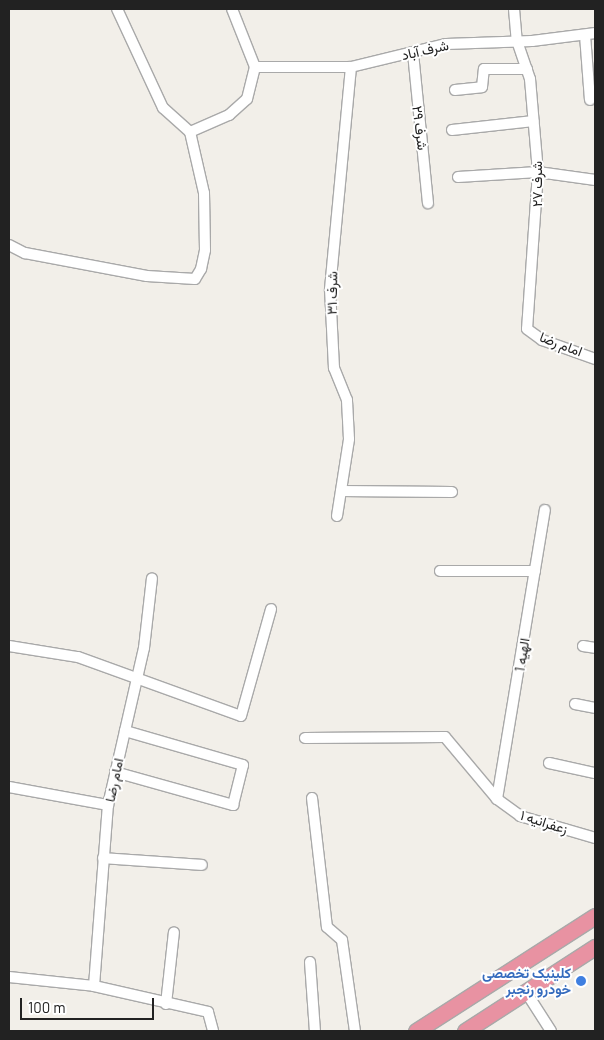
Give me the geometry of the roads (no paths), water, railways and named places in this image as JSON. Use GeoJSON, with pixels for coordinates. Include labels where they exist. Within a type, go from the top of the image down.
{"type":"FeatureCollection","features":[{"type":"Feature","properties":{"kind":"highway"},"geometry":{"type":"LineString","coordinates":[[416,1031],[595,916]]}},
{"type":"Feature","properties":{"kind":"highway"},"geometry":{"type":"LineString","coordinates":[[472,1029],[595,947]]}},
{"type":"Feature","properties":{"kind":"street"},"geometry":{"type":"LineString","coordinates":[[9,245],[25,253],[118,272],[194,279],[205,250],[205,217],[201,166],[190,132],[162,108],[117,9]]}},
{"type":"Feature","properties":{"kind":"street"},"geometry":{"type":"LineString","coordinates":[[190,132],[229,115],[247,99],[255,67],[232,9]]}},
{"type":"Feature","properties":{"kind":"street","name":"شرف ۲۷"},"geometry":{"type":"LineString","coordinates":[[514,9],[517,40],[527,69],[538,172],[527,329]]}},
{"type":"Feature","properties":{"kind":"street"},"geometry":{"type":"LineString","coordinates":[[590,34],[590,100]]}},
{"type":"Feature","properties":{"kind":"street","name":"شرف آباد"},"geometry":{"type":"LineString","coordinates":[[255,67],[351,67],[446,44],[590,34]]}},
{"type":"Feature","properties":{"kind":"street","name":"شرف ۲۹"},"geometry":{"type":"LineString","coordinates":[[413,53],[428,203]]}},
{"type":"Feature","properties":{"kind":"street","name":"شرف ۳۱"},"geometry":{"type":"LineString","coordinates":[[337,516],[349,439],[347,400],[334,368],[330,289],[351,67]]}},
{"type":"Feature","properties":{"kind":"street"},"geometry":{"type":"LineString","coordinates":[[455,90],[482,87],[484,69],[527,69]]}},
{"type":"Feature","properties":{"kind":"street"},"geometry":{"type":"LineString","coordinates":[[452,130],[534,121]]}},
{"type":"Feature","properties":{"kind":"street"},"geometry":{"type":"LineString","coordinates":[[458,177],[538,172],[595,180]]}},
{"type":"Feature","properties":{"kind":"street","name":"امام رضا"},"geometry":{"type":"LineString","coordinates":[[527,329],[542,340],[595,359]]}},
{"type":"Feature","properties":{"kind":"street"},"geometry":{"type":"LineString","coordinates":[[341,491],[452,492]]}},
{"type":"Feature","properties":{"kind":"street","name":"الهیه 1"},"geometry":{"type":"LineString","coordinates":[[497,799],[545,510]]}},
{"type":"Feature","properties":{"kind":"street"},"geometry":{"type":"LineString","coordinates":[[440,571],[536,571]]}},
{"type":"Feature","properties":{"kind":"street","name":"امام رضا"},"geometry":{"type":"LineString","coordinates":[[94,986],[108,805],[138,675],[152,578]]}},
{"type":"Feature","properties":{"kind":"street"},"geometry":{"type":"LineString","coordinates":[[9,646],[78,657],[138,675],[242,716],[271,609]]}},
{"type":"Feature","properties":{"kind":"street"},"geometry":{"type":"LineString","coordinates":[[583,646],[595,648]]}},
{"type":"Feature","properties":{"kind":"street"},"geometry":{"type":"LineString","coordinates":[[575,704],[595,708]]}},
{"type":"Feature","properties":{"kind":"street"},"geometry":{"type":"LineString","coordinates":[[115,772],[233,805],[242,765],[125,731]]}},
{"type":"Feature","properties":{"kind":"street","name":"زعفرانیه ۱"},"geometry":{"type":"LineString","coordinates":[[305,738],[445,737],[497,799],[520,816],[595,838]]}},
{"type":"Feature","properties":{"kind":"street"},"geometry":{"type":"LineString","coordinates":[[549,763],[595,773]]}},
{"type":"Feature","properties":{"kind":"street"},"geometry":{"type":"LineString","coordinates":[[9,787],[108,805]]}},
{"type":"Feature","properties":{"kind":"street"},"geometry":{"type":"LineString","coordinates":[[312,798],[327,927],[342,940],[355,1031]]}},
{"type":"Feature","properties":{"kind":"street"},"geometry":{"type":"LineString","coordinates":[[103,858],[202,865]]}},
{"type":"Feature","properties":{"kind":"street"},"geometry":{"type":"LineString","coordinates":[[166,1004],[174,932]]}},
{"type":"Feature","properties":{"kind":"street"},"geometry":{"type":"LineString","coordinates":[[310,962],[315,1031]]}},
{"type":"Feature","properties":{"kind":"street"},"geometry":{"type":"LineString","coordinates":[[9,977],[94,986],[166,1004],[208,1012],[213,1031]]}},
{"type":"Feature","properties":{"kind":"street"},"geometry":{"type":"LineString","coordinates":[[526,992],[551,1031]]}},
{"type":"Feature","properties":{"kind":"place","name":"کلینیک تخصصی خودرو رنجبر"},"geometry":{"type":"Point","coordinates":[581,981]}}]}
